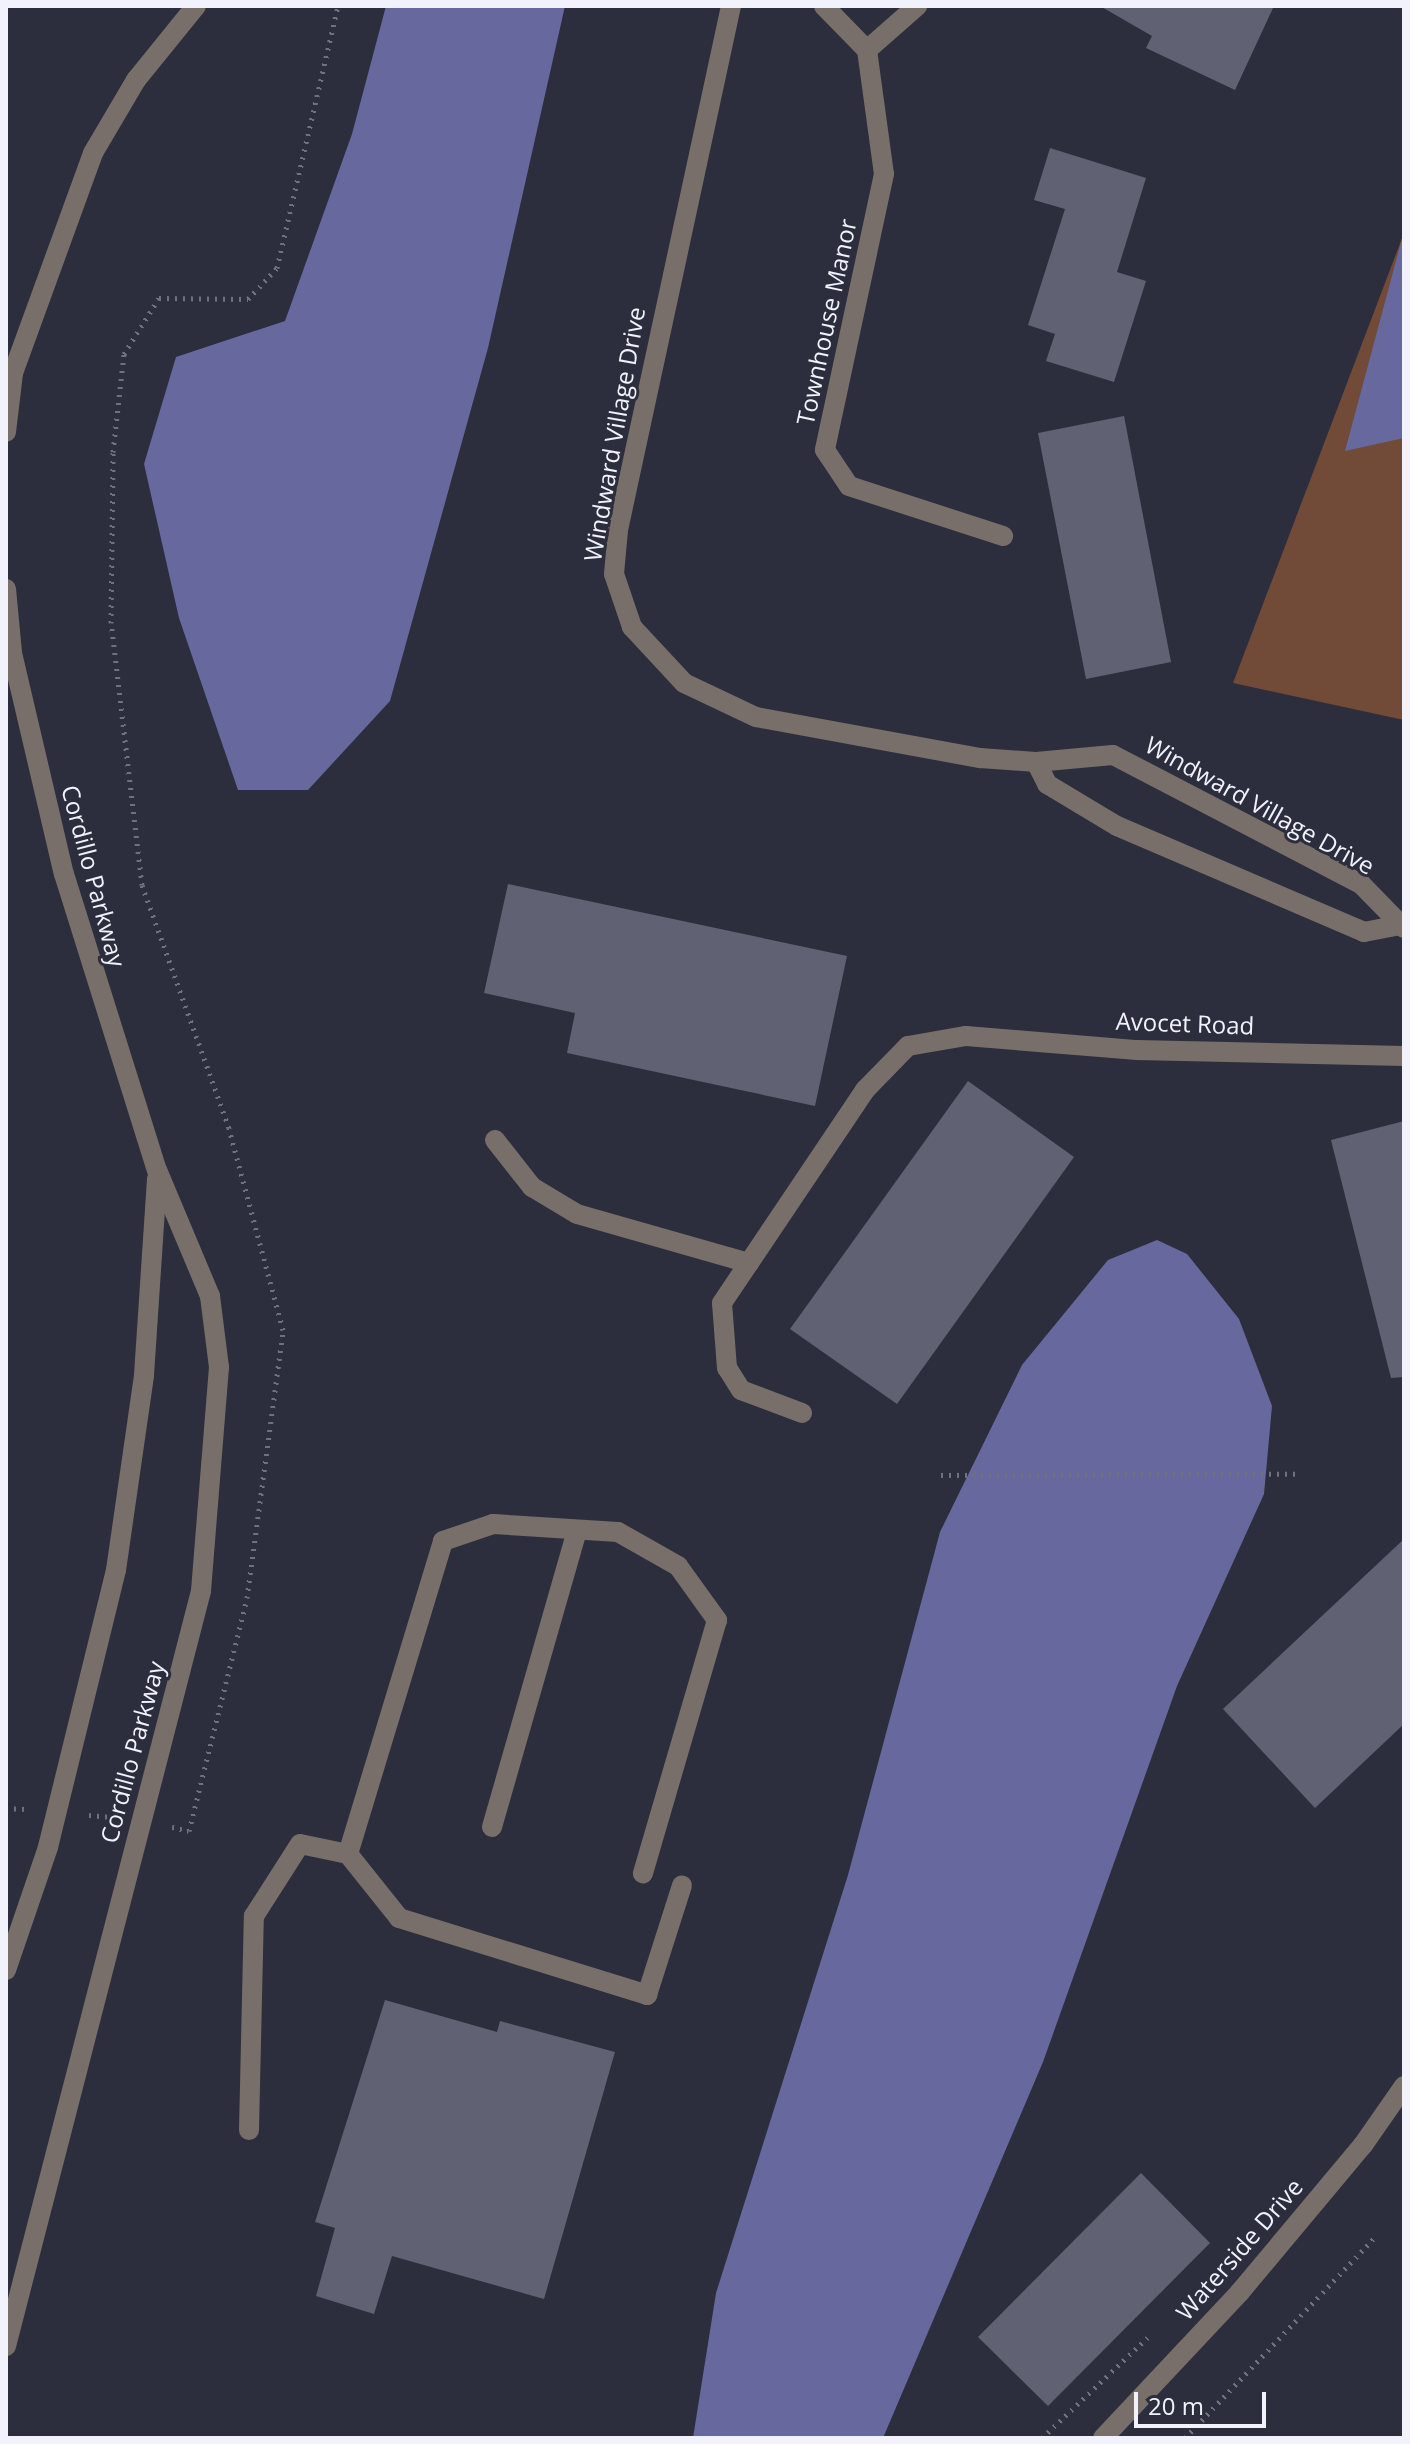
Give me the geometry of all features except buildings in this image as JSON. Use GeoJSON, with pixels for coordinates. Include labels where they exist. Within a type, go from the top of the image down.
{"type":"FeatureCollection","features":[{"type":"Feature","properties":{"kind":"street"},"geometry":{"type":"LineString","coordinates":[[6,432],[13,373],[93,153],[136,80],[196,6]]}},
{"type":"Feature","properties":{"kind":"street","name":"Windward Village Drive"},"geometry":{"type":"LineString","coordinates":[[731,6],[618,530],[614,574],[632,627],[684,683],[756,717],[882,743],[1036,762],[1113,755],[1361,884],[1401,926]]}},
{"type":"Feature","properties":{"kind":"street"},"geometry":{"type":"LineString","coordinates":[[824,6],[867,50],[917,6]]}},
{"type":"Feature","properties":{"kind":"street","name":"Townhouse Manor"},"geometry":{"type":"LineString","coordinates":[[867,50],[884,174],[825,450],[849,486],[1003,536]]}},
{"type":"Feature","properties":{"kind":"street","name":"Cordillo Parkway"},"geometry":{"type":"LineString","coordinates":[[6,589],[12,653],[64,874],[157,1170],[210,1296],[219,1367],[201,1591],[6,2346]]}},
{"type":"Feature","properties":{"kind":"street","name":"Windward Village Drive"},"geometry":{"type":"LineString","coordinates":[[1036,762],[1047,784],[1117,826],[1364,932],[1401,926]]}},
{"type":"Feature","properties":{"kind":"street","name":"Avocet Road"},"geometry":{"type":"LineString","coordinates":[[802,1413],[741,1390],[727,1368],[722,1303],[865,1090],[908,1046],[966,1036],[1137,1050],[1404,1056]]}},
{"type":"Feature","properties":{"kind":"street"},"geometry":{"type":"LineString","coordinates":[[495,1140],[532,1187],[577,1214],[749,1263]]}},
{"type":"Feature","properties":{"kind":"street","name":"Cordillo Parkway"},"geometry":{"type":"LineString","coordinates":[[6,1970],[57,1812],[116,1570],[144,1375],[157,1170]]}},
{"type":"Feature","properties":{"kind":"street"},"geometry":{"type":"LineString","coordinates":[[348,1854],[443,1541],[493,1524],[618,1532],[678,1566],[717,1620],[643,1873]]}},
{"type":"Feature","properties":{"kind":"street"},"geometry":{"type":"LineString","coordinates":[[492,1827],[577,1530]]}},
{"type":"Feature","properties":{"kind":"street"},"geometry":{"type":"LineString","coordinates":[[249,2130],[254,1916],[300,1844],[348,1854],[399,1918],[647,1995],[682,1885]]}},
{"type":"Feature","properties":{"kind":"street","name":"Waterside Drive"},"geometry":{"type":"LineString","coordinates":[[1103,2438],[1240,2292],[1404,2086]]}},
{"type":"Feature","properties":{"kind":"path"},"geometry":{"type":"LineString","coordinates":[[6,1808],[141,1820],[189,1831],[247,1598],[283,1330],[229,1128],[142,885],[111,623],[113,452],[124,354],[159,298],[248,299],[277,268],[338,6]]}},
{"type":"Feature","properties":{"kind":"path"},"geometry":{"type":"LineString","coordinates":[[941,1475],[1295,1474]]}},
{"type":"Feature","properties":{"kind":"path"},"geometry":{"type":"LineString","coordinates":[[1185,2438],[1375,2237]]}},
{"type":"Feature","properties":{"kind":"path"},"geometry":{"type":"LineString","coordinates":[[1042,2438],[1157,2328]]}},
{"type":"Feature","properties":{"kind":"shaded area"},"geometry":{"type":"Polygon","coordinates":[[[1404,233],[1404,720],[1233,683],[1404,233]]]}},
{"type":"Feature","properties":{"kind":"water"},"geometry":{"type":"Polygon","coordinates":[[[386,6],[565,6],[488,348],[390,701],[308,790],[238,790],[179,618],[144,464],[176,357],[285,321],[352,134],[386,6]]]}},
{"type":"Feature","properties":{"kind":"water"},"geometry":{"type":"Polygon","coordinates":[[[1404,231],[1404,438],[1345,451],[1404,231]]]}},
{"type":"Feature","properties":{"kind":"water"},"geometry":{"type":"Polygon","coordinates":[[[1157,1240],[1187,1254],[1239,1319],[1272,1406],[1264,1494],[1177,1686],[1043,2062],[883,2438],[693,2438],[716,2293],[848,1875],[940,1532],[1022,1365],[1108,1260],[1157,1240]]]}}]}
